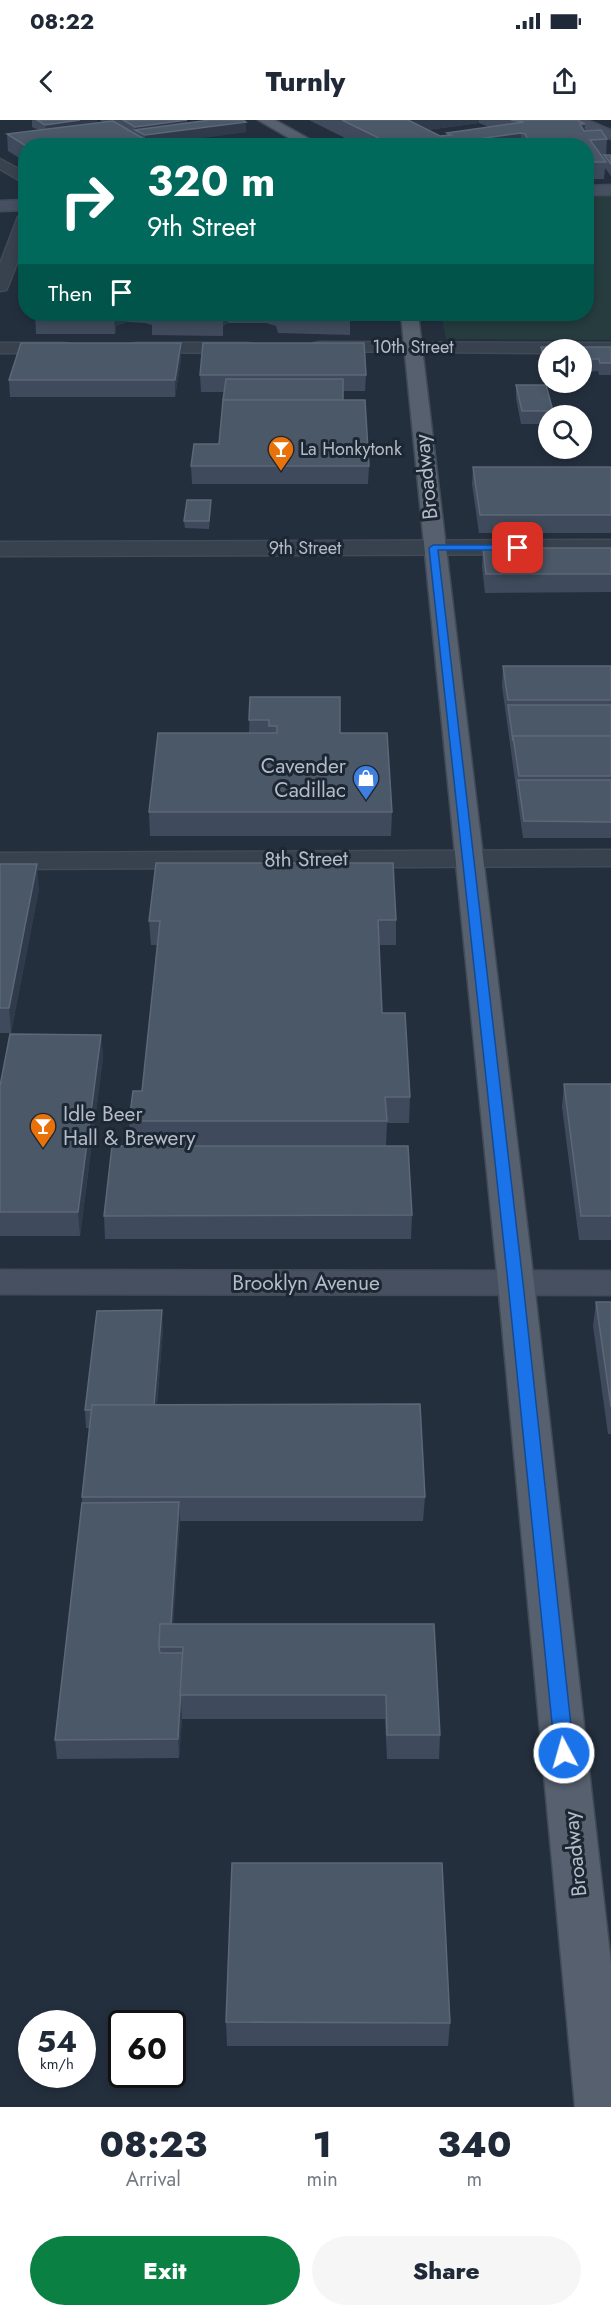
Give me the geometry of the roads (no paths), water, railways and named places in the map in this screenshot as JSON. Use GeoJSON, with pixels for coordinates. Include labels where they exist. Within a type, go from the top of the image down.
{"type":"FeatureCollection","features":[{"type":"Feature","properties":{"kind":"main road"},"geometry":{"type":"LineString","coordinates":[[265,120],[300,138]]}},
{"type":"Feature","properties":{"kind":"main road","name":"Broadway"},"geometry":{"type":"LineString","coordinates":[[410,321],[467,858],[516,1283],[601,2107]]}},
{"type":"Feature","properties":{"kind":"street"},"geometry":{"type":"LineString","coordinates":[[575,120],[611,135]]}},
{"type":"Feature","properties":{"kind":"street"},"geometry":{"type":"LineString","coordinates":[[0,163],[18,175]]}},
{"type":"Feature","properties":{"kind":"street"},"geometry":{"type":"LineString","coordinates":[[594,190],[611,190]]}},
{"type":"Feature","properties":{"kind":"street"},"geometry":{"type":"LineString","coordinates":[[0,206],[18,205]]}},
{"type":"Feature","properties":{"kind":"street"},"geometry":{"type":"LineString","coordinates":[[0,286],[18,238]]}},
{"type":"Feature","properties":{"kind":"street"},"geometry":{"type":"LineString","coordinates":[[0,348],[79,348]]}},
{"type":"Feature","properties":{"kind":"street"},"geometry":{"type":"LineString","coordinates":[[125,348],[260,348]]}},
{"type":"Feature","properties":{"kind":"street","name":"10th Street"},"geometry":{"type":"LineString","coordinates":[[305,348],[611,348]]}},
{"type":"Feature","properties":{"kind":"street","name":"9th Street"},"geometry":{"type":"LineString","coordinates":[[0,549],[611,547]]}},
{"type":"Feature","properties":{"kind":"street","name":"8th Street"},"geometry":{"type":"LineString","coordinates":[[0,861],[611,858]]}},
{"type":"Feature","properties":{"kind":"street","name":"Brooklyn Avenue"},"geometry":{"type":"LineString","coordinates":[[0,1282],[611,1283]]}},
{"type":"Feature","properties":{"kind":"place","name":"La Honkytonk"},"geometry":{"type":"Point","coordinates":[281,472]}},
{"type":"Feature","properties":{"kind":"place","name":"Cavender Cadillac"},"geometry":{"type":"Point","coordinates":[366,801]}},
{"type":"Feature","properties":{"kind":"place","name":"Idle Beer Hall & Brewery"},"geometry":{"type":"Point","coordinates":[43,1149]}}]}
